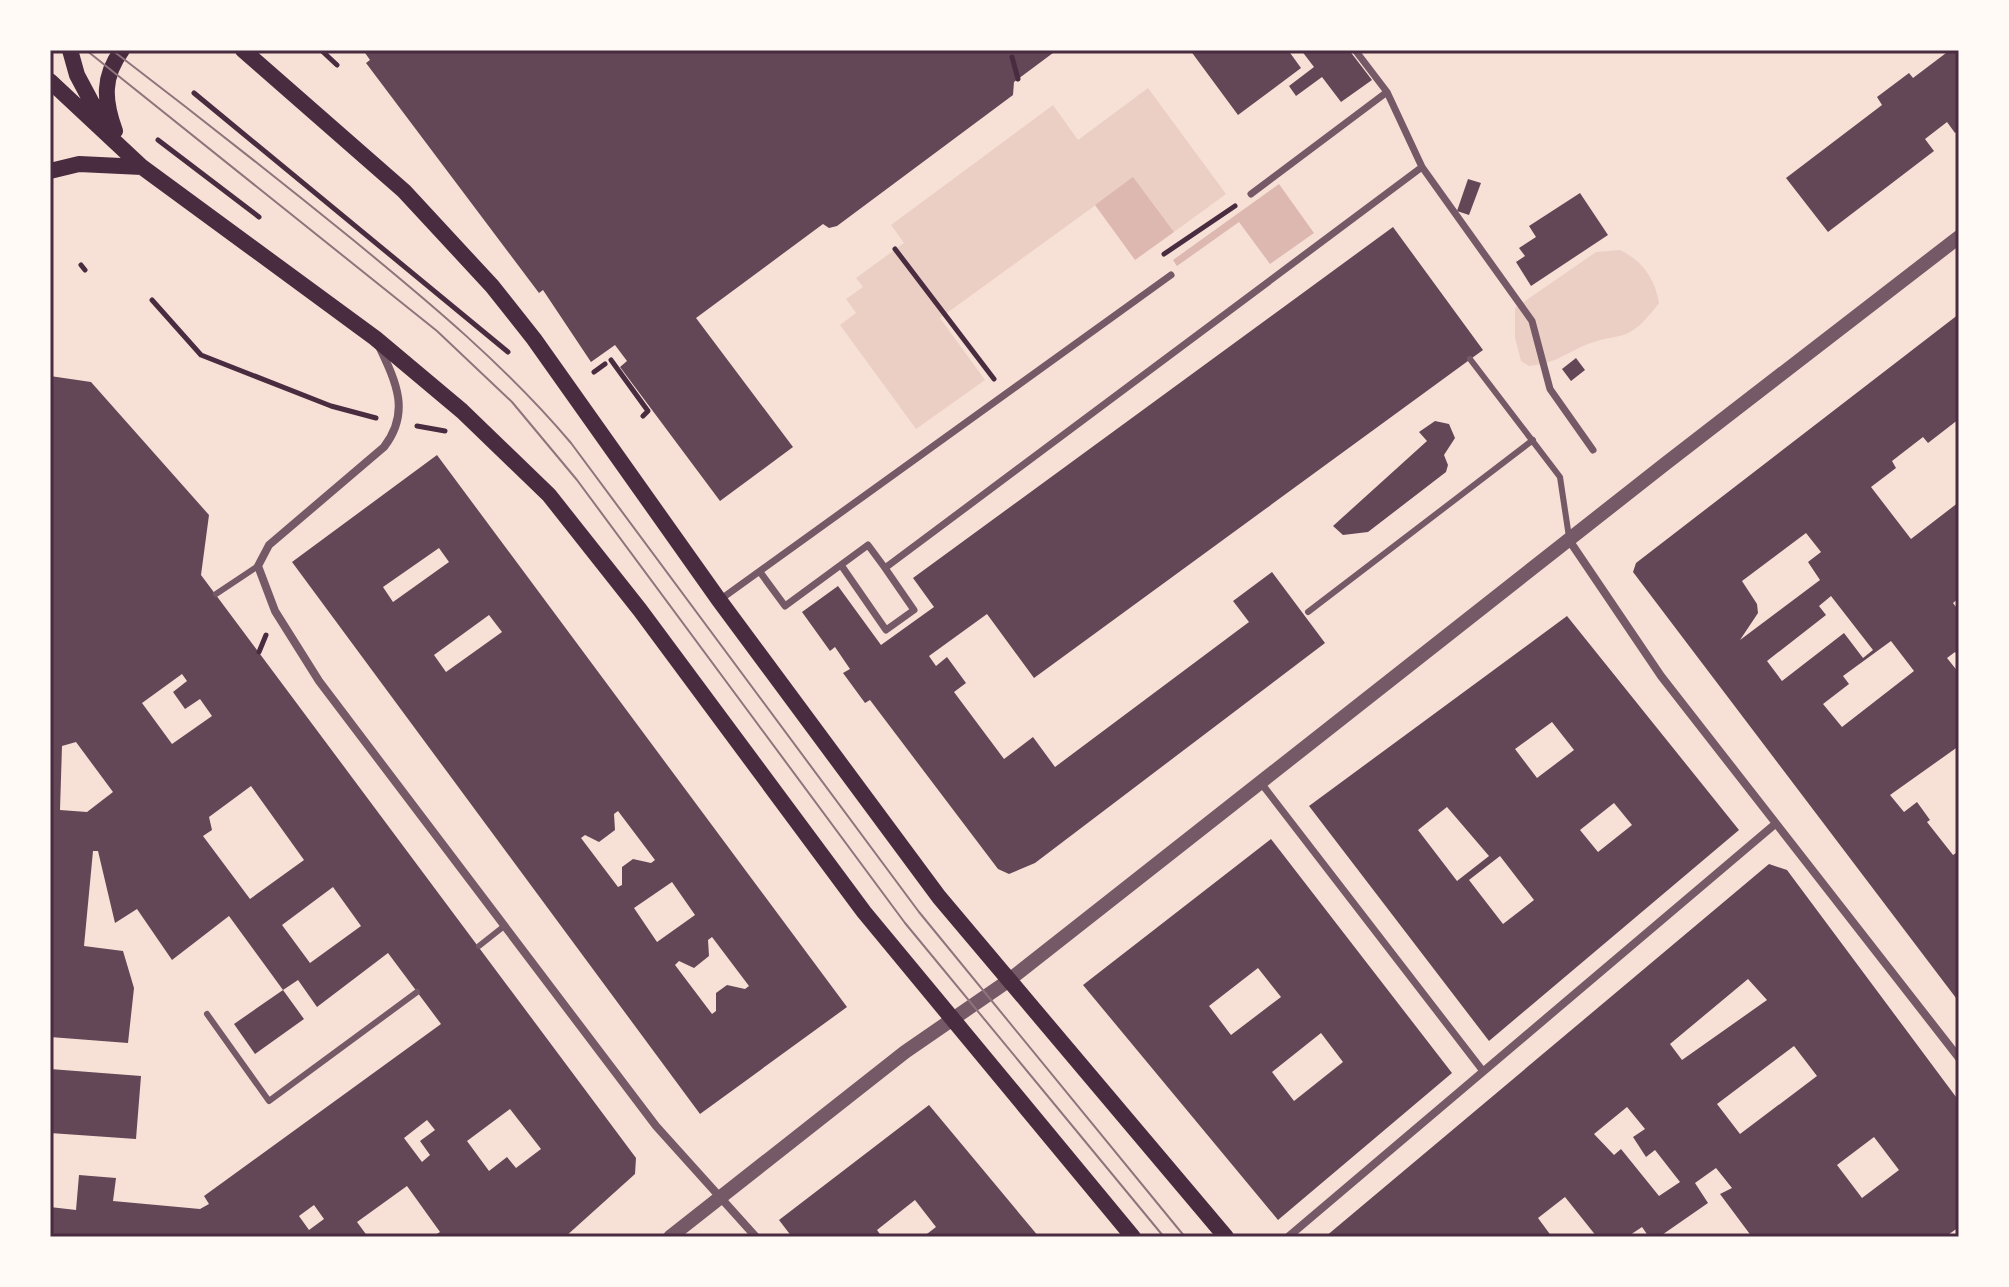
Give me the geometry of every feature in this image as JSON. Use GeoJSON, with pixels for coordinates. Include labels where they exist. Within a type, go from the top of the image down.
{"type":"FeatureCollection","features":[{"type":"Feature","properties":{"kind":"main road"},"geometry":{"type":"LineString","coordinates":[[84,50],[72,57],[52,89],[142,167],[375,338],[473,422],[577,527],[864,912],[1133,1237]]}},
{"type":"Feature","properties":{"kind":"main road"},"geometry":{"type":"LineString","coordinates":[[121,147],[105,98],[106,80],[122,50]]}},
{"type":"Feature","properties":{"kind":"main road"},"geometry":{"type":"LineString","coordinates":[[243,50],[370,159],[466,256],[534,339],[719,600],[939,897],[1226,1237]]}},
{"type":"Feature","properties":{"kind":"main road"},"geometry":{"type":"LineString","coordinates":[[72,57],[89,102],[121,147]]}},
{"type":"Feature","properties":{"kind":"main road"},"geometry":{"type":"LineString","coordinates":[[50,171],[79,164],[142,167]]}},
{"type":"Feature","properties":{"kind":"street"},"geometry":{"type":"LineString","coordinates":[[1355,50],[1387,92],[1422,167],[1532,321],[1550,389],[1593,450]]}},
{"type":"Feature","properties":{"kind":"street"},"geometry":{"type":"LineString","coordinates":[[1251,194],[1387,92]]}},
{"type":"Feature","properties":{"kind":"street"},"geometry":{"type":"LineString","coordinates":[[885,568],[1422,167]]}},
{"type":"Feature","properties":{"kind":"street"},"geometry":{"type":"LineString","coordinates":[[670,1237],[724,1198],[893,1062],[1008,981],[1959,237]]}},
{"type":"Feature","properties":{"kind":"street"},"geometry":{"type":"LineString","coordinates":[[719,600],[1171,275]]}},
{"type":"Feature","properties":{"kind":"street"},"geometry":{"type":"LineString","coordinates":[[375,338],[398,387],[399,423],[384,447],[269,545],[258,566],[275,611],[319,681],[503,927],[656,1126],[756,1237]]}},
{"type":"Feature","properties":{"kind":"street"},"geometry":{"type":"LineString","coordinates":[[1569,540],[1661,676],[1774,825],[1959,1058]]}},
{"type":"Feature","properties":{"kind":"street"},"geometry":{"type":"LineString","coordinates":[[760,572],[785,606],[868,545],[914,610],[902,624],[886,630],[841,565]]}},
{"type":"Feature","properties":{"kind":"street"},"geometry":{"type":"LineString","coordinates":[[1261,783],[1483,1071]]}},
{"type":"Feature","properties":{"kind":"street"},"geometry":{"type":"LineString","coordinates":[[1288,1237],[1774,825]]}},
{"type":"Feature","properties":{"kind":"lane"},"geometry":{"type":"LineString","coordinates":[[1470,359],[1560,477],[1569,540]]}},
{"type":"Feature","properties":{"kind":"lane"},"geometry":{"type":"LineString","coordinates":[[1308,612],[1533,440]]}},
{"type":"Feature","properties":{"kind":"lane"},"geometry":{"type":"LineString","coordinates":[[216,594],[258,566]]}},
{"type":"Feature","properties":{"kind":"lane"},"geometry":{"type":"LineString","coordinates":[[479,946],[503,927]]}},
{"type":"Feature","properties":{"kind":"lane"},"geometry":{"type":"LineString","coordinates":[[207,1014],[269,1101],[417,992]]}},
{"type":"Feature","properties":{"kind":"path"},"geometry":{"type":"LineString","coordinates":[[321,50],[337,65]]}},
{"type":"Feature","properties":{"kind":"path"},"geometry":{"type":"LineString","coordinates":[[1012,57],[1018,79]]}},
{"type":"Feature","properties":{"kind":"path"},"geometry":{"type":"LineString","coordinates":[[194,93],[232,121],[512,355]]}},
{"type":"Feature","properties":{"kind":"path"},"geometry":{"type":"LineString","coordinates":[[158,140],[200,173]]}},
{"type":"Feature","properties":{"kind":"path"},"geometry":{"type":"LineString","coordinates":[[1171,275],[1157,258],[1251,194]]}},
{"type":"Feature","properties":{"kind":"path"},"geometry":{"type":"LineString","coordinates":[[895,249],[1005,394]]}},
{"type":"Feature","properties":{"kind":"path"},"geometry":{"type":"LineString","coordinates":[[152,300],[201,355],[331,406],[383,419]]}},
{"type":"Feature","properties":{"kind":"path"},"geometry":{"type":"LineString","coordinates":[[594,372],[608,362],[648,411],[643,416]]}},
{"type":"Feature","properties":{"kind":"shaded area"},"geometry":{"type":"Polygon","coordinates":[[[1148,88],[1226,194],[1174,232],[1133,178],[940,318],[985,380],[916,429],[840,325],[856,313],[846,299],[863,287],[856,278],[904,243],[891,225],[1053,105],[1078,140],[1148,88]]]}},
{"type":"Feature","properties":{"kind":"shaded area"},"geometry":{"type":"Polygon","coordinates":[[[1133,177],[1174,232],[1135,260],[1095,205],[1133,177]]]}},
{"type":"Feature","properties":{"kind":"shaded area"},"geometry":{"type":"Polygon","coordinates":[[[1279,184],[1314,233],[1270,264],[1239,222],[1177,266],[1173,260],[1279,184]]]}},
{"type":"Feature","properties":{"kind":"shaded area"},"geometry":{"type":"Polygon","coordinates":[[[1620,250],[1641,265],[1654,286],[1659,303],[1648,317],[1630,332],[1581,347],[1551,361],[1529,366],[1521,361],[1515,338],[1515,308],[1596,252],[1620,250]]]}},
{"type":"Feature","properties":{"kind":"building"},"geometry":{"type":"Polygon","coordinates":[[[363,50],[1057,50],[1014,82],[1013,95],[837,226],[829,228],[823,224],[696,318],[793,447],[720,501],[620,367],[627,361],[615,345],[591,362],[543,290],[539,293],[366,63],[370,60],[363,50]]]}},
{"type":"Feature","properties":{"kind":"building"},"geometry":{"type":"Polygon","coordinates":[[[1190,50],[1288,50],[1301,68],[1238,115],[1190,50]]]}},
{"type":"Feature","properties":{"kind":"building"},"geometry":{"type":"Polygon","coordinates":[[[1301,50],[1349,50],[1372,80],[1341,102],[1322,77],[1296,96],[1289,86],[1314,67],[1301,50]]]}},
{"type":"Feature","properties":{"kind":"building"},"geometry":{"type":"Polygon","coordinates":[[[1950,50],[1959,50],[1959,130],[1955,133],[1947,122],[1925,139],[1934,151],[1828,232],[1786,178],[1882,105],[1877,97],[1909,73],[1913,78],[1950,50]]]}},
{"type":"Feature","properties":{"kind":"building"},"geometry":{"type":"Polygon","coordinates":[[[1468,179],[1481,183],[1469,215],[1457,211],[1468,179]]]}},
{"type":"Feature","properties":{"kind":"building"},"geometry":{"type":"Polygon","coordinates":[[[1580,193],[1608,235],[1531,286],[1516,262],[1525,256],[1519,248],[1536,237],[1529,226],[1580,193]]]}},
{"type":"Feature","properties":{"kind":"building"},"geometry":{"type":"Polygon","coordinates":[[[1393,227],[1483,350],[1034,678],[987,614],[929,656],[936,666],[947,657],[966,683],[954,692],[1004,759],[1033,737],[1055,767],[1249,622],[1233,601],[1272,572],[1325,643],[1035,863],[1009,874],[998,869],[870,700],[865,703],[843,673],[850,669],[835,647],[830,651],[802,612],[838,586],[881,645],[934,607],[913,578],[1393,227]]]}},
{"type":"Feature","properties":{"kind":"building"},"geometry":{"type":"Polygon","coordinates":[[[1959,314],[1959,419],[1928,443],[1923,437],[1892,461],[1896,468],[1871,487],[1911,539],[1959,502],[1959,598],[1953,603],[1959,611],[1959,657],[1955,652],[1947,658],[1959,673],[1959,746],[1890,795],[1904,812],[1917,802],[1930,820],[1927,822],[1953,855],[1959,851],[1959,1002],[1633,572],[1636,563],[1959,314]],[[1806,533],[1742,581],[1757,604],[1758,613],[1740,640],[1820,580],[1808,562],[1821,552],[1806,533]],[[1831,596],[1819,606],[1826,615],[1767,661],[1782,681],[1844,633],[1863,658],[1873,650],[1831,596]],[[1891,641],[1843,676],[1849,684],[1823,704],[1842,727],[1914,671],[1891,641]]]}},
{"type":"Feature","properties":{"kind":"building"},"geometry":{"type":"Polygon","coordinates":[[[1576,358],[1585,370],[1571,381],[1562,369],[1576,358]]]}},
{"type":"Feature","properties":{"kind":"building"},"geometry":{"type":"Polygon","coordinates":[[[50,376],[91,382],[209,515],[201,575],[636,1158],[635,1174],[565,1237],[432,1237],[440,1232],[407,1186],[357,1222],[368,1237],[50,1237],[50,1207],[76,1210],[79,1175],[116,1178],[113,1201],[200,1209],[209,1204],[204,1196],[441,1024],[388,953],[317,1007],[298,980],[283,990],[229,916],[172,960],[137,909],[115,923],[98,851],[93,851],[84,946],[123,951],[134,988],[128,1043],[50,1037],[50,376]],[[182,674],[142,703],[172,744],[212,716],[200,699],[185,709],[173,692],[187,681],[182,674]],[[76,742],[62,746],[60,810],[87,812],[113,792],[76,742]],[[251,786],[209,817],[212,830],[203,836],[250,899],[304,860],[251,786]],[[333,887],[282,925],[310,963],[361,926],[333,887]],[[510,1109],[467,1141],[489,1171],[507,1157],[516,1168],[541,1149],[510,1109]],[[427,1120],[404,1138],[422,1162],[430,1155],[420,1141],[435,1130],[427,1120]],[[314,1205],[299,1216],[309,1230],[324,1219],[314,1205]]]}},
{"type":"Feature","properties":{"kind":"building"},"geometry":{"type":"Polygon","coordinates":[[[1435,421],[1449,424],[1455,438],[1444,455],[1448,465],[1446,472],[1368,532],[1343,535],[1333,526],[1427,441],[1419,432],[1435,421]]]}},
{"type":"Feature","properties":{"kind":"building"},"geometry":{"type":"Polygon","coordinates":[[[437,455],[847,1007],[700,1114],[292,562],[437,455]],[[439,548],[383,587],[393,602],[449,562],[439,548]],[[489,615],[434,655],[446,672],[502,632],[489,615]],[[618,811],[614,814],[615,830],[599,842],[585,835],[581,838],[618,887],[622,885],[622,867],[633,859],[651,863],[655,860],[618,811]],[[672,882],[634,908],[657,942],[695,915],[672,882]],[[712,937],[708,940],[709,956],[694,968],[679,961],[675,965],[712,1014],[716,1011],[716,993],[727,985],[745,989],[749,986],[712,937]]]}},
{"type":"Feature","properties":{"kind":"building"},"geometry":{"type":"Polygon","coordinates":[[[1567,616],[1739,830],[1489,1041],[1309,806],[1567,616]],[[1552,722],[1515,749],[1537,778],[1574,750],[1552,722]],[[1614,803],[1580,830],[1598,852],[1632,825],[1614,803]],[[1447,807],[1418,830],[1457,881],[1489,856],[1447,807]],[[1500,856],[1469,880],[1503,924],[1534,900],[1500,856]]]}},
{"type":"Feature","properties":{"kind":"building"},"geometry":{"type":"Polygon","coordinates":[[[1271,839],[1452,1073],[1278,1220],[1083,985],[1271,839]],[[1258,968],[1209,1006],[1231,1035],[1281,997],[1258,968]],[[1321,1033],[1272,1072],[1294,1101],[1343,1062],[1321,1033]]]}},
{"type":"Feature","properties":{"kind":"building"},"geometry":{"type":"Polygon","coordinates":[[[1769,864],[1787,870],[1959,1101],[1959,1227],[1945,1237],[1752,1237],[1720,1194],[1732,1188],[1716,1168],[1695,1183],[1708,1203],[1659,1237],[1649,1237],[1642,1227],[1627,1237],[1597,1237],[1565,1197],[1538,1218],[1552,1237],[1325,1237],[1769,864]],[[1748,979],[1670,1044],[1682,1060],[1767,1000],[1748,979]],[[1794,1046],[1717,1104],[1740,1134],[1817,1076],[1794,1046]],[[1627,1107],[1594,1134],[1614,1155],[1621,1149],[1659,1196],[1680,1182],[1655,1150],[1646,1157],[1633,1137],[1645,1129],[1627,1107]],[[1874,1137],[1837,1165],[1862,1198],[1899,1170],[1874,1137]]]}},
{"type":"Feature","properties":{"kind":"building"},"geometry":{"type":"Polygon","coordinates":[[[283,990],[304,1019],[255,1054],[234,1024],[283,990]]]}},
{"type":"Feature","properties":{"kind":"building"},"geometry":{"type":"Polygon","coordinates":[[[50,1069],[141,1076],[136,1139],[50,1133],[50,1069]]]}},
{"type":"Feature","properties":{"kind":"building"},"geometry":{"type":"Polygon","coordinates":[[[929,1105],[1039,1237],[923,1237],[936,1227],[915,1200],[877,1230],[882,1237],[792,1237],[779,1220],[929,1105]]]}},
{"type":"Feature","properties":{"kind":"tram line"},"geometry":{"type":"LineString","coordinates":[[86,50],[437,331],[512,402],[577,480],[905,923],[1164,1237]]}},
{"type":"Feature","properties":{"kind":"tram line"},"geometry":{"type":"LineString","coordinates":[[112,50],[263,167],[410,287],[494,361],[546,415],[571,443],[919,912],[1185,1237]]}}]}
